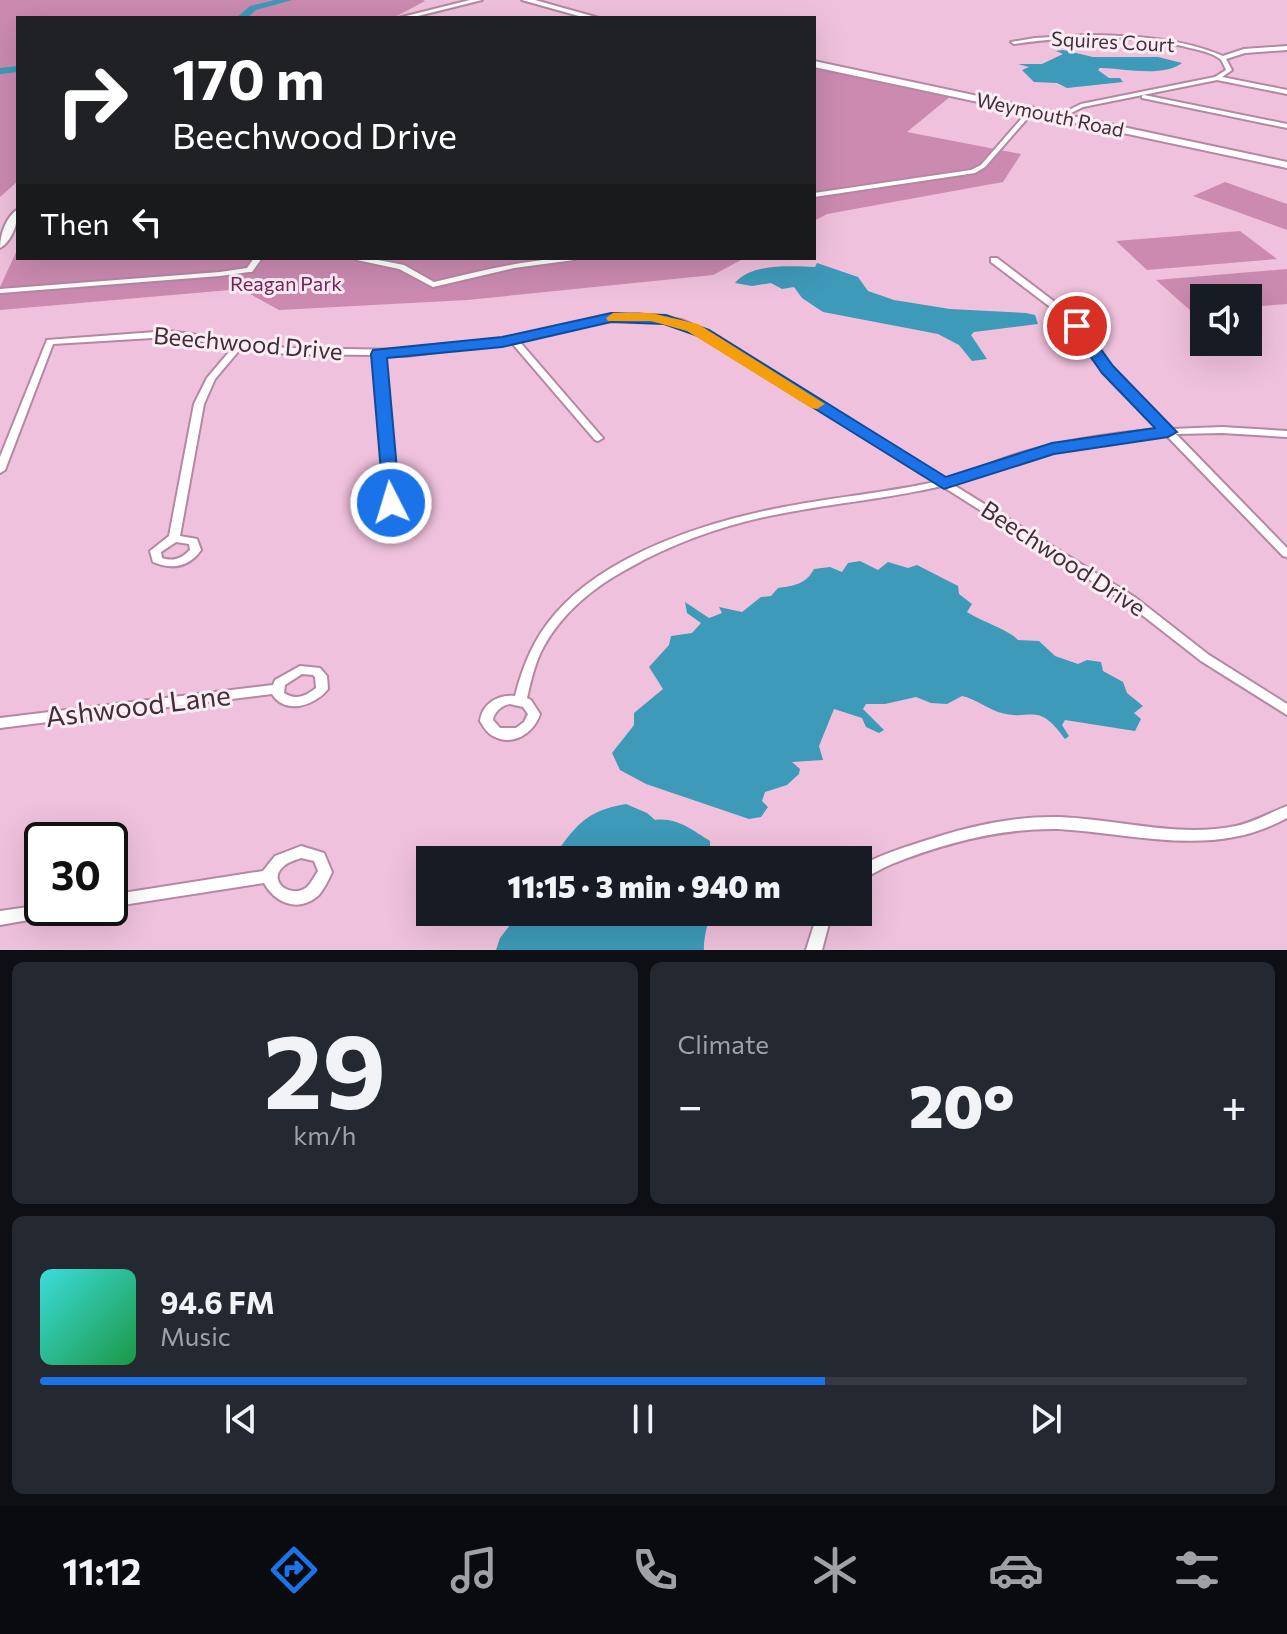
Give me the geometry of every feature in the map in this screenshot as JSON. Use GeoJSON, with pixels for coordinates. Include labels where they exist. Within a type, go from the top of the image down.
{"type":"FeatureCollection","features":[{"type":"Feature","properties":{"kind":"main road"},"geometry":{"type":"LineString","coordinates":[[526,0],[587,16]]}},
{"type":"Feature","properties":{"kind":"main road","name":"Weymouth Road"},"geometry":{"type":"LineString","coordinates":[[816,64],[1287,165]]}},
{"type":"Feature","properties":{"kind":"street"},"geometry":{"type":"LineString","coordinates":[[410,16],[479,0]]}},
{"type":"Feature","properties":{"kind":"street","name":"Squires Court"},"geometry":{"type":"LineString","coordinates":[[1014,42],[1062,37],[1131,39],[1175,43],[1231,54]]}},
{"type":"Feature","properties":{"kind":"street"},"geometry":{"type":"LineString","coordinates":[[1059,117],[1081,106],[1217,78],[1229,70],[1223,58],[1231,54],[1287,48]]}},
{"type":"Feature","properties":{"kind":"street","name":"Squires Court"},"geometry":{"type":"LineString","coordinates":[[1211,52],[1223,58]]}},
{"type":"Feature","properties":{"kind":"street"},"geometry":{"type":"LineString","coordinates":[[1217,78],[1287,92]]}},
{"type":"Feature","properties":{"kind":"street"},"geometry":{"type":"LineString","coordinates":[[1138,96],[1287,126]]}},
{"type":"Feature","properties":{"kind":"street"},"geometry":{"type":"LineString","coordinates":[[816,195],[964,174],[983,166],[1031,111]]}},
{"type":"Feature","properties":{"kind":"street"},"geometry":{"type":"LineString","coordinates":[[0,245],[16,216]]}},
{"type":"Feature","properties":{"kind":"street"},"geometry":{"type":"LineString","coordinates":[[0,291],[220,274],[249,270],[256,260]]}},
{"type":"Feature","properties":{"kind":"street"},"geometry":{"type":"LineString","coordinates":[[367,260],[401,267],[433,285],[548,260]]}},
{"type":"Feature","properties":{"kind":"street"},"geometry":{"type":"LineString","coordinates":[[994,260],[1059,307],[1107,369],[1287,554]]}},
{"type":"Feature","properties":{"kind":"street","name":"Beechwood Drive"},"geometry":{"type":"LineString","coordinates":[[0,470],[50,342],[149,333],[187,336],[239,346],[316,353],[379,354],[514,340],[611,318],[651,317],[679,322],[704,333],[1132,601],[1205,658],[1287,710]]}},
{"type":"Feature","properties":{"kind":"street"},"geometry":{"type":"LineString","coordinates":[[514,340],[598,438]]}},
{"type":"Feature","properties":{"kind":"street"},"geometry":{"type":"LineString","coordinates":[[174,538],[199,404],[211,378],[239,346]]}},
{"type":"Feature","properties":{"kind":"street"},"geometry":{"type":"LineString","coordinates":[[379,354],[391,503]]}},
{"type":"Feature","properties":{"kind":"street"},"geometry":{"type":"LineString","coordinates":[[520,700],[541,642],[565,610],[602,580],[652,552],[746,518],[944,483],[1052,449],[1217,428],[1287,434]]}},
{"type":"Feature","properties":{"kind":"street","name":"Ashwood Lane"},"geometry":{"type":"LineString","coordinates":[[0,723],[276,689]]}},
{"type":"Feature","properties":{"kind":"street"},"geometry":{"type":"LineString","coordinates":[[872,866],[966,833],[996,826],[1061,823],[1198,835],[1225,834],[1250,829],[1287,812]]}},
{"type":"Feature","properties":{"kind":"street"},"geometry":{"type":"LineString","coordinates":[[128,898],[270,876]]}},
{"type":"Feature","properties":{"kind":"street"},"geometry":{"type":"LineString","coordinates":[[0,918],[24,914]]}},
{"type":"Feature","properties":{"kind":"street"},"geometry":{"type":"LineString","coordinates":[[814,950],[821,926]]}},
{"type":"Feature","properties":{"kind":"green space"},"geometry":{"type":"Polygon","coordinates":[[[0,0],[425,1],[397,16],[16,16],[16,183],[0,197],[0,0]]]}},
{"type":"Feature","properties":{"kind":"green space"},"geometry":{"type":"Polygon","coordinates":[[[816,67],[951,96],[907,132],[1021,154],[1003,182],[827,214],[816,220],[816,67]]]}},
{"type":"Feature","properties":{"kind":"green space"},"geometry":{"type":"Polygon","coordinates":[[[1225,182],[1287,204],[1287,230],[1193,196],[1225,182]]]}},
{"type":"Feature","properties":{"kind":"green space"},"geometry":{"type":"Polygon","coordinates":[[[1240,231],[1277,259],[1147,270],[1116,241],[1240,231]]]}},
{"type":"Feature","properties":{"kind":"green space","name":"Reagan Park"},"geometry":{"type":"Polygon","coordinates":[[[16,252],[16,260],[741,260],[713,275],[467,300],[279,310],[241,289],[0,310],[0,287],[16,252]]]}},
{"type":"Feature","properties":{"kind":"green space"},"geometry":{"type":"Polygon","coordinates":[[[1287,269],[1287,304],[1262,306],[1262,284],[1190,284],[1190,310],[1156,280],[1287,269]]]}},
{"type":"Feature","properties":{"kind":"water"},"geometry":{"type":"Polygon","coordinates":[[[1056,51],[1093,57],[1158,57],[1182,63],[1174,68],[1153,71],[1100,68],[1098,70],[1109,78],[1120,78],[1123,82],[1067,88],[1057,83],[1034,82],[1022,70],[1029,67],[1018,64],[1042,64],[1063,54],[1056,51]]]}},
{"type":"Feature","properties":{"kind":"water"},"geometry":{"type":"Polygon","coordinates":[[[817,263],[858,277],[868,291],[894,300],[950,309],[1026,313],[1035,315],[1038,324],[974,332],[971,335],[987,359],[972,361],[959,345],[938,334],[823,312],[802,298],[794,287],[782,289],[771,283],[752,286],[735,283],[761,269],[815,267],[817,263]]]}},
{"type":"Feature","properties":{"kind":"water"},"geometry":{"type":"Polygon","coordinates":[[[860,561],[878,570],[888,562],[908,568],[917,565],[958,586],[959,594],[972,604],[967,612],[1018,640],[1039,641],[1055,656],[1078,664],[1087,660],[1101,662],[1103,671],[1123,682],[1127,693],[1143,706],[1134,713],[1141,719],[1135,731],[1065,720],[1062,725],[1069,736],[1065,739],[1047,719],[1040,716],[1009,715],[962,696],[947,704],[931,703],[916,697],[885,704],[866,704],[863,709],[884,730],[879,733],[866,727],[862,718],[834,709],[819,746],[823,760],[792,762],[800,769],[799,774],[787,785],[765,792],[762,801],[768,807],[761,817],[749,819],[646,784],[620,770],[612,753],[634,725],[634,713],[663,689],[649,667],[669,645],[671,636],[692,633],[701,623],[687,613],[685,602],[709,618],[722,613],[719,607],[742,612],[761,597],[771,596],[778,588],[803,581],[814,569],[830,567],[842,572],[848,563],[860,561]]]}},
{"type":"Feature","properties":{"kind":"water"},"geometry":{"type":"Polygon","coordinates":[[[626,804],[655,820],[670,820],[684,825],[710,841],[710,846],[561,846],[582,822],[612,807],[626,804]]]}},
{"type":"Feature","properties":{"kind":"water"},"geometry":{"type":"Polygon","coordinates":[[[509,926],[707,926],[704,950],[496,950],[509,926]]]}},
{"type":"Feature","properties":{"kind":"waterway"},"geometry":{"type":"LineString","coordinates":[[243,16],[253,8],[287,0]]}},
{"type":"Feature","properties":{"kind":"waterway"},"geometry":{"type":"LineString","coordinates":[[0,71],[16,69]]}},
{"type":"Feature","properties":{"kind":"slow traffic"},"geometry":{"type":"LineString","coordinates":[[613,318],[651,317],[693,327],[817,404]]}},
{"type":"Feature","properties":{"kind":"route"},"geometry":{"type":"LineString","coordinates":[[391,503],[379,354],[502,342],[611,318],[638,316],[666,319],[704,333],[944,483],[1052,449],[1168,432],[1107,369],[1077,326]]}}]}
